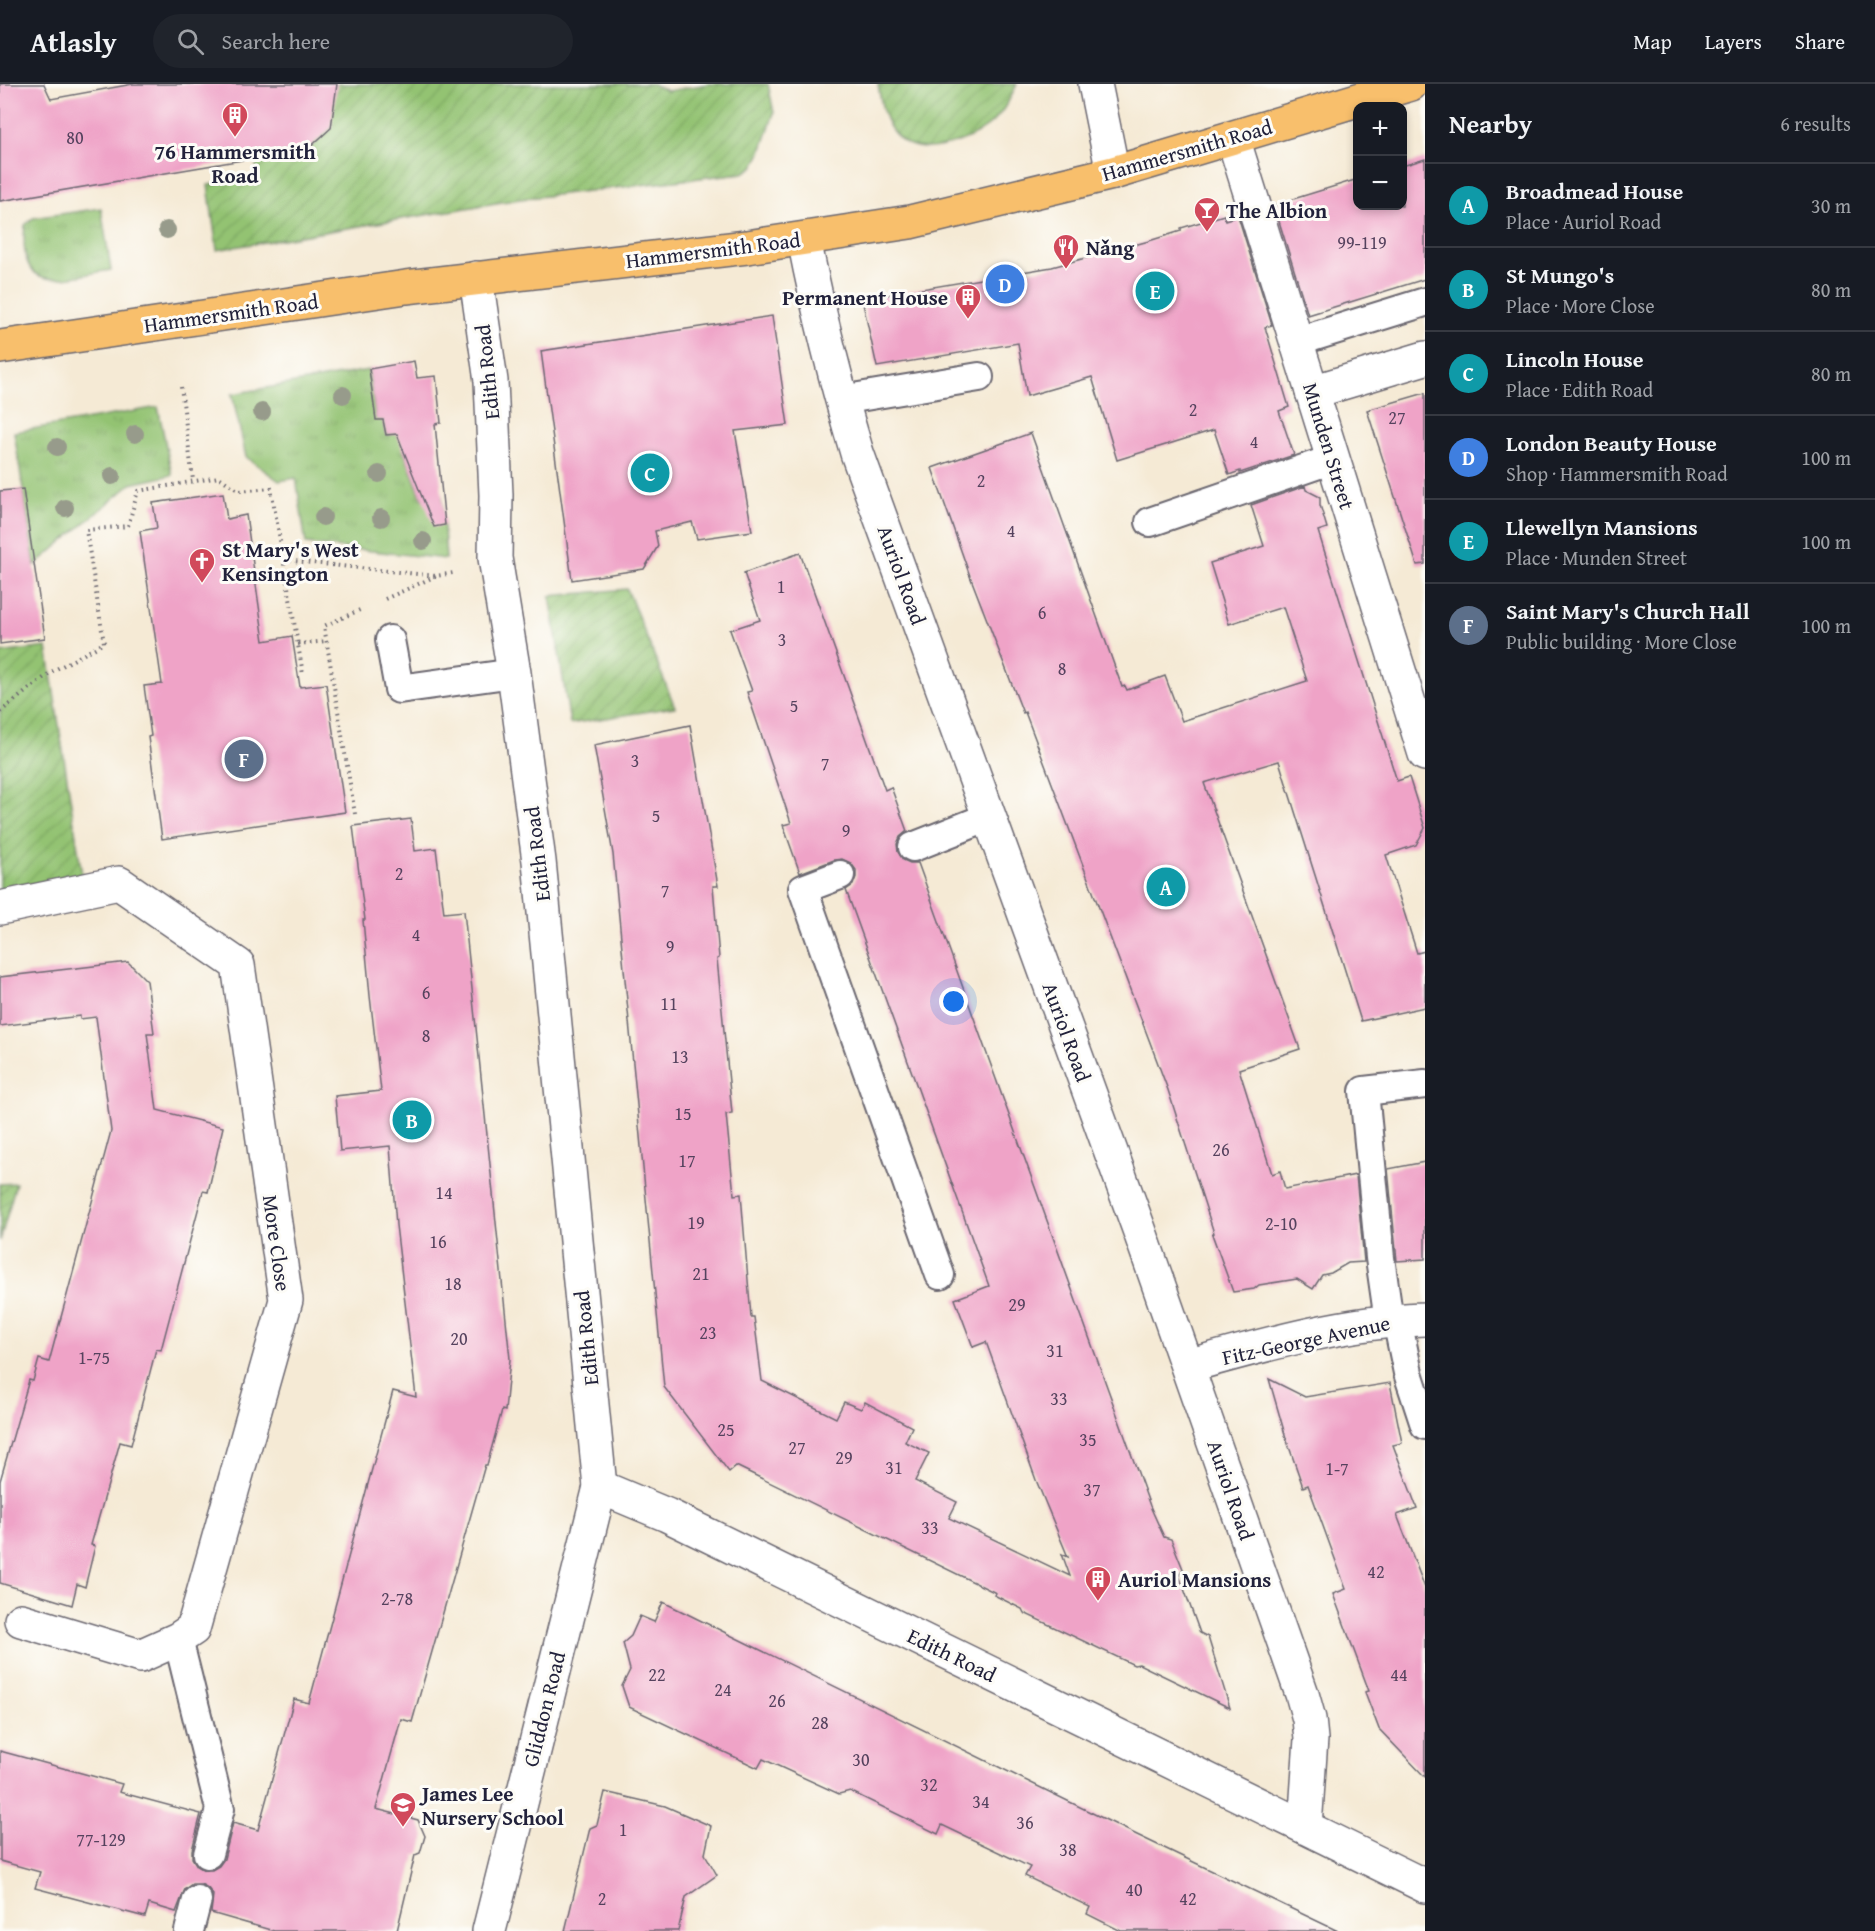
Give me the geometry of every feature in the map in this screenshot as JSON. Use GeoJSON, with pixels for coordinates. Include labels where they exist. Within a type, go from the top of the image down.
{"type":"FeatureCollection","features":[{"type":"Feature","properties":{"kind":"main road","name":"Hammersmith Road"},"geometry":{"type":"LineString","coordinates":[[0,346],[406,287],[804,239],[910,222],[1113,172],[1411,84]]}},
{"type":"Feature","properties":{"kind":"street"},"geometry":{"type":"LineString","coordinates":[[1095,84],[1113,172]]}},
{"type":"Feature","properties":{"kind":"street","name":"Munden Street"},"geometry":{"type":"LineString","coordinates":[[1233,138],[1425,754]]}},
{"type":"Feature","properties":{"kind":"street","name":"Auriol Road"},"geometry":{"type":"LineString","coordinates":[[804,239],[841,400],[861,464],[1188,1366],[1302,1694],[1309,1719],[1311,1739],[1305,1827]]}},
{"type":"Feature","properties":{"kind":"street","name":"Edith Road"},"geometry":{"type":"LineString","coordinates":[[476,278],[491,381],[496,495],[495,558],[514,673],[539,861],[600,1487],[667,1515],[1425,1886]]}},
{"type":"Feature","properties":{"kind":"street"},"geometry":{"type":"LineString","coordinates":[[1312,392],[1425,358]]}},
{"type":"Feature","properties":{"kind":"street","name":"More Close"},"geometry":{"type":"LineString","coordinates":[[0,908],[119,883],[238,965],[286,1300],[193,1629],[178,1639],[140,1656],[21,1620]]}},
{"type":"Feature","properties":{"kind":"street","name":"Fitz-George Avenue"},"geometry":{"type":"LineString","coordinates":[[1188,1366],[1283,1340],[1403,1320]]}},
{"type":"Feature","properties":{"kind":"street","name":"Gliddon Road"},"geometry":{"type":"LineString","coordinates":[[489,1931],[600,1487]]}},
{"type":"Feature","properties":{"kind":"lane"},"geometry":{"type":"LineString","coordinates":[[1296,342],[1425,302]]}},
{"type":"Feature","properties":{"kind":"lane"},"geometry":{"type":"LineString","coordinates":[[841,400],[979,377]]}},
{"type":"Feature","properties":{"kind":"lane"},"geometry":{"type":"LineString","coordinates":[[1150,522],[1333,459]]}},
{"type":"Feature","properties":{"kind":"lane"},"geometry":{"type":"LineString","coordinates":[[390,640],[399,689],[514,673]]}},
{"type":"Feature","properties":{"kind":"lane"},"geometry":{"type":"LineString","coordinates":[[913,847],[989,817]]}},
{"type":"Feature","properties":{"kind":"lane"},"geometry":{"type":"LineString","coordinates":[[840,875],[803,889],[940,1275]]}},
{"type":"Feature","properties":{"kind":"lane"},"geometry":{"type":"LineString","coordinates":[[1425,1084],[1364,1091],[1380,1258],[1403,1320],[1408,1373],[1425,1425]]}},
{"type":"Feature","properties":{"kind":"lane"},"geometry":{"type":"LineString","coordinates":[[178,1639],[220,1809],[208,1854]]}},
{"type":"Feature","properties":{"kind":"lane"},"geometry":{"type":"LineString","coordinates":[[189,1931],[197,1900]]}},
{"type":"Feature","properties":{"kind":"path"},"geometry":{"type":"LineString","coordinates":[[181,387],[193,480]]}},
{"type":"Feature","properties":{"kind":"path"},"geometry":{"type":"LineString","coordinates":[[0,712],[51,672],[104,643],[86,530],[128,526],[138,491],[193,480],[219,477],[239,491],[271,488],[303,674]]}},
{"type":"Feature","properties":{"kind":"path"},"geometry":{"type":"LineString","coordinates":[[284,560],[436,576],[458,572]]}},
{"type":"Feature","properties":{"kind":"path"},"geometry":{"type":"LineString","coordinates":[[298,644],[327,641]]}},
{"type":"Feature","properties":{"kind":"green space"},"geometry":{"type":"Polygon","coordinates":[[[337,84],[653,84],[667,91],[708,84],[768,84],[774,113],[760,155],[753,167],[743,173],[520,199],[217,250],[208,185],[257,177],[256,157],[337,84]]]}},
{"type":"Feature","properties":{"kind":"green space"},"geometry":{"type":"Polygon","coordinates":[[[878,84],[1017,84],[1005,107],[988,126],[955,143],[930,148],[906,143],[892,130],[883,112],[878,84]]]}},
{"type":"Feature","properties":{"kind":"green space"},"geometry":{"type":"Polygon","coordinates":[[[101,208],[111,270],[60,278],[47,278],[36,274],[28,264],[24,248],[25,225],[33,218],[101,208]]]}},
{"type":"Feature","properties":{"kind":"green space"},"geometry":{"type":"Polygon","coordinates":[[[368,370],[376,419],[383,420],[386,435],[402,433],[404,452],[422,499],[442,497],[446,559],[306,544],[296,478],[279,481],[246,457],[232,394],[368,370]]]}},
{"type":"Feature","properties":{"kind":"green space"},"geometry":{"type":"Polygon","coordinates":[[[158,407],[172,475],[131,484],[35,565],[14,432],[158,407]]]}},
{"type":"Feature","properties":{"kind":"green space"},"geometry":{"type":"Polygon","coordinates":[[[627,589],[675,707],[570,724],[550,596],[627,589]]]}},
{"type":"Feature","properties":{"kind":"green space"},"geometry":{"type":"Polygon","coordinates":[[[47,647],[82,875],[0,890],[0,653],[47,647]]]}},
{"type":"Feature","properties":{"kind":"green space"},"geometry":{"type":"Polygon","coordinates":[[[16,1183],[0,1241],[0,1184],[16,1183]]]}},
{"type":"Feature","properties":{"kind":"building"},"geometry":{"type":"Polygon","coordinates":[[[0,84],[44,84],[51,99],[133,84],[337,84],[331,128],[308,149],[0,201],[0,84]]]}},
{"type":"Feature","properties":{"kind":"building"},"geometry":{"type":"Polygon","coordinates":[[[1425,159],[1425,279],[1308,315],[1274,205],[1353,181],[1353,210],[1407,210],[1407,164],[1425,159]]]}},
{"type":"Feature","properties":{"kind":"building"},"geometry":{"type":"Polygon","coordinates":[[[1224,215],[1225,220],[1238,216],[1272,325],[1265,327],[1289,407],[1279,411],[1294,455],[1229,475],[1214,430],[1117,460],[1092,377],[1027,396],[1018,343],[877,367],[862,299],[1052,267],[1149,241],[1181,231],[1181,228],[1224,215]]]}},
{"type":"Feature","properties":{"kind":"building"},"geometry":{"type":"Polygon","coordinates":[[[772,316],[788,425],[735,431],[752,531],[697,539],[692,522],[655,531],[658,546],[644,569],[572,580],[541,351],[772,316]]]}},
{"type":"Feature","properties":{"kind":"building"},"geometry":{"type":"Polygon","coordinates":[[[414,361],[417,378],[436,376],[441,423],[435,424],[445,525],[434,527],[397,434],[386,435],[383,420],[376,420],[369,369],[414,361]]]}},
{"type":"Feature","properties":{"kind":"building"},"geometry":{"type":"Polygon","coordinates":[[[1425,393],[1425,564],[1417,565],[1367,410],[1425,393]]]}},
{"type":"Feature","properties":{"kind":"building"},"geometry":{"type":"Polygon","coordinates":[[[1031,433],[1122,687],[1125,686],[1127,690],[1165,676],[1182,721],[1307,681],[1283,607],[1229,624],[1210,563],[1264,546],[1251,505],[1305,486],[1306,490],[1320,497],[1327,528],[1318,531],[1397,781],[1409,777],[1425,828],[1416,845],[1386,855],[1417,953],[1425,951],[1425,1007],[1361,1021],[1279,761],[1204,783],[1300,1049],[1239,1069],[1272,1174],[1280,1171],[1285,1189],[1356,1175],[1364,1262],[1348,1263],[1331,1273],[1322,1275],[1313,1289],[1297,1279],[1233,1292],[1212,1234],[1214,1233],[1168,1090],[1025,712],[1023,713],[970,576],[932,468],[1031,433]]]}},
{"type":"Feature","properties":{"kind":"building"},"geometry":{"type":"Polygon","coordinates":[[[23,489],[45,638],[0,644],[0,491],[23,489]]]}},
{"type":"Feature","properties":{"kind":"building"},"geometry":{"type":"Polygon","coordinates":[[[223,493],[227,519],[246,515],[264,641],[292,636],[300,687],[326,684],[345,812],[162,839],[148,737],[151,736],[144,686],[162,684],[140,531],[157,528],[153,503],[223,493]]]}},
{"type":"Feature","properties":{"kind":"building"},"geometry":{"type":"Polygon","coordinates":[[[800,553],[885,790],[891,787],[907,831],[900,837],[897,844],[898,852],[903,860],[918,863],[1150,1506],[1164,1537],[1171,1539],[1183,1569],[1179,1575],[1200,1633],[1208,1637],[1230,1708],[1139,1664],[1134,1665],[1024,1613],[1022,1609],[994,1595],[996,1593],[736,1466],[729,1472],[664,1387],[613,854],[594,745],[690,725],[718,886],[713,886],[719,958],[717,959],[732,1113],[726,1114],[734,1195],[741,1194],[751,1317],[754,1317],[762,1381],[836,1418],[844,1402],[861,1409],[865,1402],[912,1427],[905,1442],[929,1453],[915,1481],[957,1502],[949,1518],[1070,1576],[1062,1554],[1068,1557],[1036,1480],[986,1342],[973,1347],[955,1299],[989,1286],[846,890],[853,885],[856,870],[851,863],[842,859],[800,873],[783,825],[791,823],[747,692],[752,691],[730,630],[760,620],[744,573],[800,553]]]}},
{"type":"Feature","properties":{"kind":"building"},"geometry":{"type":"Polygon","coordinates":[[[411,819],[415,851],[436,848],[444,913],[464,911],[510,1359],[505,1411],[502,1410],[487,1465],[485,1465],[412,1722],[401,1719],[376,1809],[418,1820],[425,1836],[420,1853],[415,1855],[397,1931],[274,1931],[211,1913],[213,1895],[201,1884],[192,1884],[185,1889],[176,1912],[149,1904],[145,1917],[35,1888],[40,1872],[0,1861],[0,1751],[122,1784],[119,1792],[201,1814],[192,1858],[197,1866],[204,1870],[212,1870],[224,1859],[233,1823],[258,1830],[294,1699],[309,1703],[393,1391],[416,1397],[396,1225],[390,1146],[340,1151],[335,1096],[381,1091],[370,996],[363,920],[365,920],[353,826],[411,819]]]}},
{"type":"Feature","properties":{"kind":"building"},"geometry":{"type":"Polygon","coordinates":[[[128,962],[147,981],[154,1033],[147,1033],[157,1110],[223,1127],[208,1192],[203,1191],[161,1350],[156,1349],[131,1445],[120,1442],[91,1545],[95,1546],[85,1587],[77,1584],[72,1605],[0,1583],[0,1481],[29,1380],[33,1381],[39,1359],[49,1362],[111,1131],[96,1017],[80,1019],[80,1016],[0,1026],[0,977],[128,962]]]}},
{"type":"Feature","properties":{"kind":"building"},"geometry":{"type":"Polygon","coordinates":[[[1425,1162],[1425,1259],[1397,1261],[1388,1169],[1425,1162]]]}},
{"type":"Feature","properties":{"kind":"building"},"geometry":{"type":"Polygon","coordinates":[[[1269,1379],[1305,1397],[1390,1383],[1402,1443],[1393,1445],[1417,1508],[1397,1515],[1425,1588],[1425,1777],[1379,1729],[1365,1692],[1369,1691],[1333,1594],[1346,1589],[1308,1485],[1303,1487],[1269,1379]]]}},
{"type":"Feature","properties":{"kind":"building"},"geometry":{"type":"Polygon","coordinates":[[[663,1602],[1338,1931],[1121,1931],[1087,1914],[1090,1907],[1025,1876],[1030,1867],[942,1825],[938,1834],[850,1791],[839,1794],[763,1759],[758,1768],[629,1707],[622,1686],[630,1670],[623,1643],[631,1636],[640,1616],[654,1622],[663,1602]]]}},
{"type":"Feature","properties":{"kind":"building"},"geometry":{"type":"Polygon","coordinates":[[[605,1792],[665,1806],[711,1826],[705,1854],[717,1875],[686,1897],[678,1931],[565,1931],[590,1828],[597,1825],[605,1792]]]}},
{"type":"Feature","properties":{"kind":"place","name":"76 Hammersmith Road"},"geometry":{"type":"Point","coordinates":[235,138]}},
{"type":"Feature","properties":{"kind":"place","name":"The Albion"},"geometry":{"type":"Point","coordinates":[1207,233]}},
{"type":"Feature","properties":{"kind":"place","name":"Nǎng"},"geometry":{"type":"Point","coordinates":[1066,270]}},
{"type":"Feature","properties":{"kind":"place","name":"London Beauty House"},"geometry":{"type":"Point","coordinates":[1005,284]}},
{"type":"Feature","properties":{"kind":"place","name":"Llewellyn Mansions"},"geometry":{"type":"Point","coordinates":[1155,291]}},
{"type":"Feature","properties":{"kind":"place","name":"Permanent House"},"geometry":{"type":"Point","coordinates":[968,320]}},
{"type":"Feature","properties":{"kind":"place","name":"Lincoln House"},"geometry":{"type":"Point","coordinates":[650,473]}},
{"type":"Feature","properties":{"kind":"place","name":"St Mary's West Kensington"},"geometry":{"type":"Point","coordinates":[202,584]}},
{"type":"Feature","properties":{"kind":"place","name":"Saint Mary's Church Hall"},"geometry":{"type":"Point","coordinates":[244,759]}},
{"type":"Feature","properties":{"kind":"place","name":"Broadmead House"},"geometry":{"type":"Point","coordinates":[1166,887]}},
{"type":"Feature","properties":{"kind":"place","name":"St Mungo's"},"geometry":{"type":"Point","coordinates":[412,1120]}},
{"type":"Feature","properties":{"kind":"place","name":"Auriol Mansions"},"geometry":{"type":"Point","coordinates":[1098,1602]}},
{"type":"Feature","properties":{"kind":"place","name":"James Lee Nursery School"},"geometry":{"type":"Point","coordinates":[403,1828]}}]}
